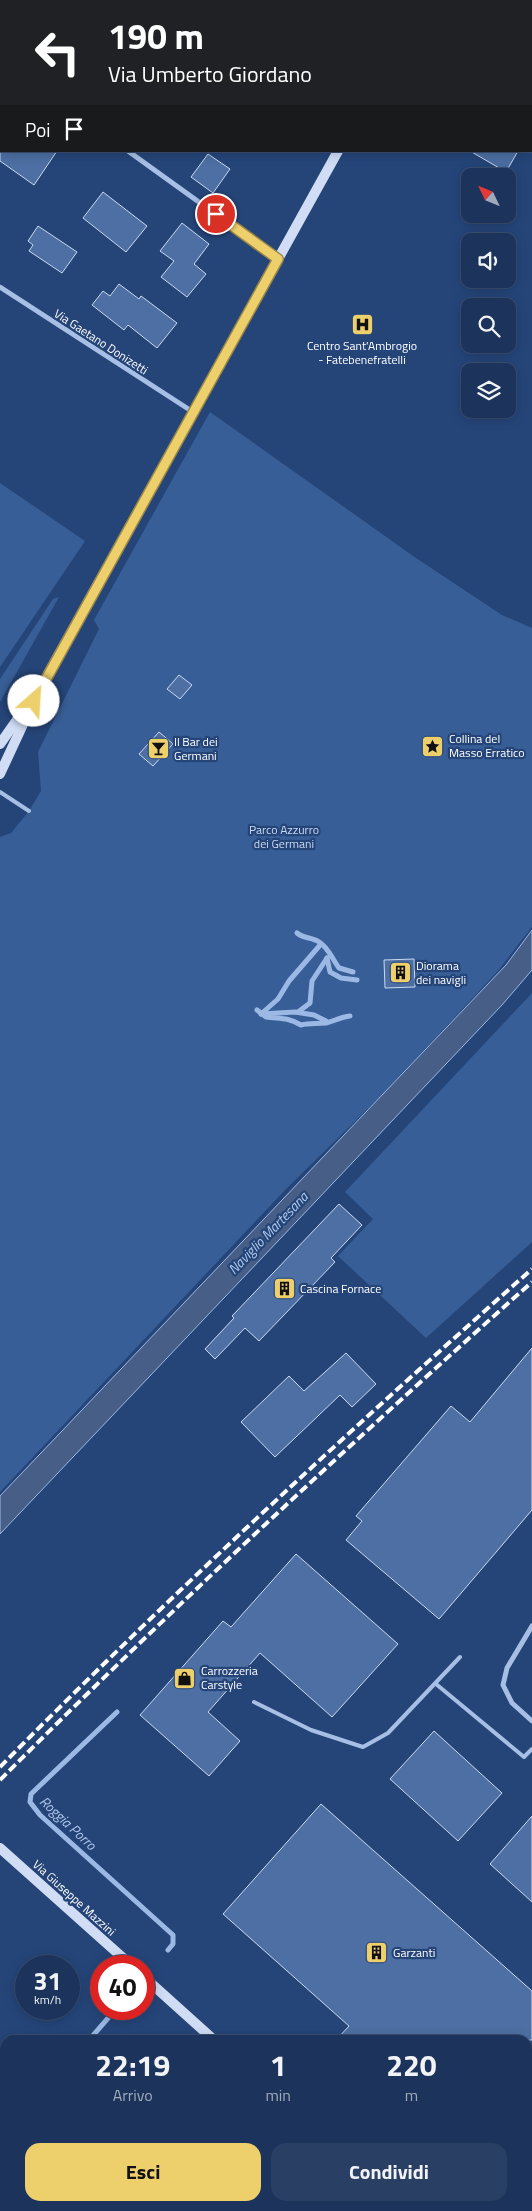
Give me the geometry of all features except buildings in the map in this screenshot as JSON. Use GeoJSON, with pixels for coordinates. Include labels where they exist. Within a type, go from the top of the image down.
{"type":"FeatureCollection","features":[{"type":"Feature","properties":{"kind":"street"},"geometry":{"type":"LineString","coordinates":[[129,152],[278,259]]}},
{"type":"Feature","properties":{"kind":"street"},"geometry":{"type":"LineString","coordinates":[[0,774],[38,692],[337,152]]}},
{"type":"Feature","properties":{"kind":"street","name":"Via Gaetano Donizetti"},"geometry":{"type":"LineString","coordinates":[[0,287],[193,412]]}},
{"type":"Feature","properties":{"kind":"street"},"geometry":{"type":"LineString","coordinates":[[0,744],[17,718],[38,692]]}},
{"type":"Feature","properties":{"kind":"street"},"geometry":{"type":"LineString","coordinates":[[532,1626],[507,1668],[503,1685],[506,1694],[532,1722]]}},
{"type":"Feature","properties":{"kind":"street","name":"Via Giuseppe Mazzini"},"geometry":{"type":"LineString","coordinates":[[0,1848],[120,1955]]}},
{"type":"Feature","properties":{"kind":"street"},"geometry":{"type":"LineString","coordinates":[[155,1987],[208,2035]]}},
{"type":"Feature","properties":{"kind":"lane"},"geometry":{"type":"LineString","coordinates":[[0,792],[29,812]]}},
{"type":"Feature","properties":{"kind":"lane"},"geometry":{"type":"LineString","coordinates":[[254,1702],[311,1730],[363,1747],[388,1733],[460,1657]]}},
{"type":"Feature","properties":{"kind":"lane"},"geometry":{"type":"LineString","coordinates":[[436,1684],[524,1757],[532,1749]]}},
{"type":"Feature","properties":{"kind":"green space","name":"Parco Azzurro dei Germani"},"geometry":{"type":"Polygon","coordinates":[[[210,412],[416,558],[502,615],[532,628],[532,927],[497,972],[382,1095],[287,1188],[0,1492],[0,837],[11,833],[29,811],[41,791],[38,752],[99,629],[94,620],[210,412]]]}},
{"type":"Feature","properties":{"kind":"green space"},"geometry":{"type":"Polygon","coordinates":[[[0,483],[85,541],[0,667],[0,483]]]}},
{"type":"Feature","properties":{"kind":"green space"},"geometry":{"type":"Polygon","coordinates":[[[59,597],[0,702],[0,679],[53,599],[59,597]]]}},
{"type":"Feature","properties":{"kind":"green space"},"geometry":{"type":"Polygon","coordinates":[[[532,993],[532,1242],[426,1338],[338,1256],[373,1219],[345,1192],[532,993]]]}},
{"type":"Feature","properties":{"kind":"water","name":"Naviglio Martesana"},"geometry":{"type":"Polygon","coordinates":[[[532,930],[532,970],[502,1005],[0,1534],[0,1496],[506,965],[532,930]]]}},
{"type":"Feature","properties":{"kind":"waterway"},"geometry":{"type":"LineString","coordinates":[[297,933],[322,944],[339,968],[353,972]]}},
{"type":"Feature","properties":{"kind":"waterway"},"geometry":{"type":"LineString","coordinates":[[261,1014],[278,999],[289,981],[321,944]]}},
{"type":"Feature","properties":{"kind":"waterway"},"geometry":{"type":"LineString","coordinates":[[327,958],[330,972],[341,978],[357,980]]}},
{"type":"Feature","properties":{"kind":"waterway"},"geometry":{"type":"LineString","coordinates":[[298,1012],[310,1003],[312,981],[327,958]]}},
{"type":"Feature","properties":{"kind":"waterway"},"geometry":{"type":"LineString","coordinates":[[257,1010],[266,1017],[288,1019],[301,1025],[326,1023],[350,1016]]}},
{"type":"Feature","properties":{"kind":"waterway"},"geometry":{"type":"LineString","coordinates":[[261,1014],[295,1012],[314,1015],[326,1021]]}},
{"type":"Feature","properties":{"kind":"waterway","name":"Roggia Porro"},"geometry":{"type":"LineString","coordinates":[[117,1712],[31,1794],[30,1802],[40,1815],[173,1935],[173,1944],[168,1950]]}},
{"type":"Feature","properties":{"kind":"waterway","name":"Roggia Porro"},"geometry":{"type":"LineString","coordinates":[[93,2035],[106,2020]]}},
{"type":"Feature","properties":{"kind":"railway"},"geometry":{"type":"LineString","coordinates":[[0,1767],[195,1576],[396,1390],[532,1269]]}},
{"type":"Feature","properties":{"kind":"railway"},"geometry":{"type":"LineString","coordinates":[[0,1780],[130,1652],[262,1527],[532,1282]]}},
{"type":"Feature","properties":{"kind":"place","name":"Centro Sant'Ambrogio - Fatebenefratelli"},"geometry":{"type":"Point","coordinates":[362,325]}},
{"type":"Feature","properties":{"kind":"place","name":"Collina del Masso Erratico"},"geometry":{"type":"Point","coordinates":[433,746]}},
{"type":"Feature","properties":{"kind":"place","name":"Il Bar dei Germani"},"geometry":{"type":"Point","coordinates":[158,749]}},
{"type":"Feature","properties":{"kind":"place","name":"Diorama dei navigli"},"geometry":{"type":"Point","coordinates":[400,973]}},
{"type":"Feature","properties":{"kind":"place","name":"Cascina Fornace"},"geometry":{"type":"Point","coordinates":[284,1289]}},
{"type":"Feature","properties":{"kind":"place","name":"Carrozzeria Carstyle"},"geometry":{"type":"Point","coordinates":[185,1678]}},
{"type":"Feature","properties":{"kind":"place","name":"Garzanti"},"geometry":{"type":"Point","coordinates":[377,1953]}},
{"type":"Feature","properties":{"kind":"route"},"geometry":{"type":"LineString","coordinates":[[34,701],[278,259],[216,214]]}}]}
